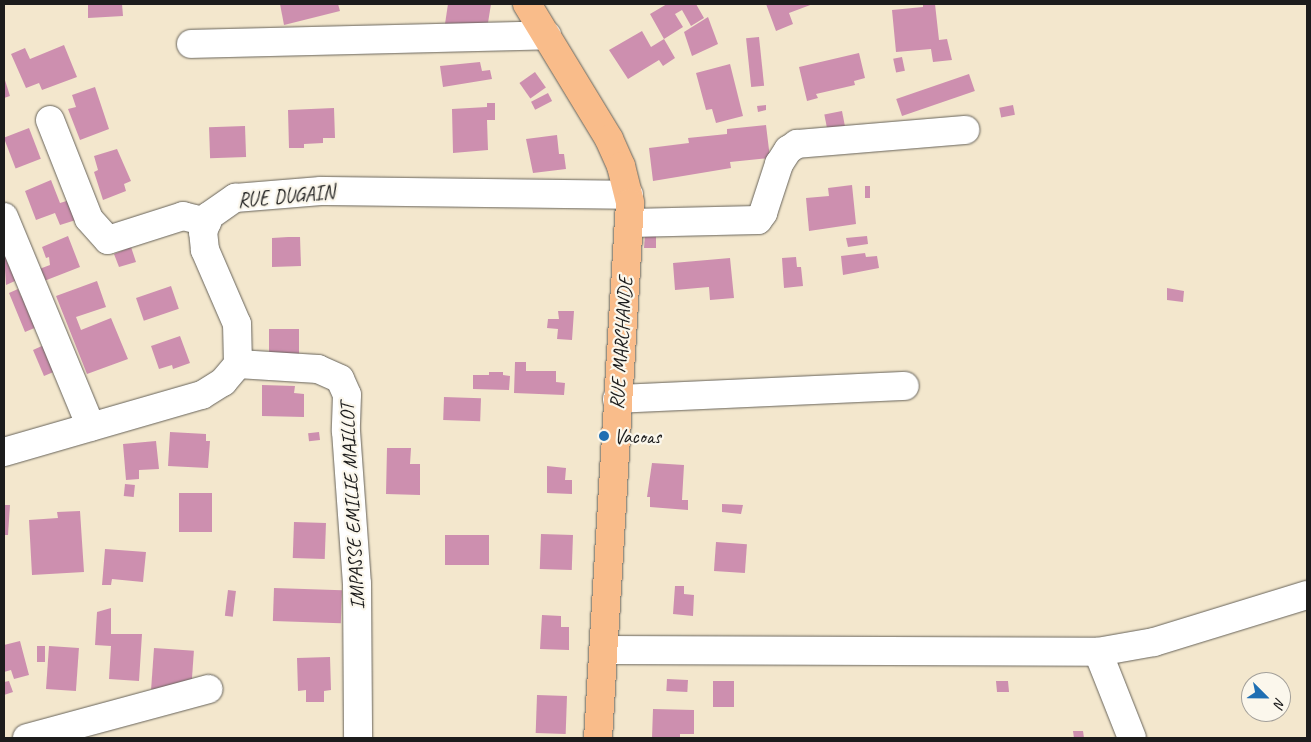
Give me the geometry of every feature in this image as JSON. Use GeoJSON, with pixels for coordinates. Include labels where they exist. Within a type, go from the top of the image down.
{"type":"FeatureCollection","features":[{"type":"Feature","properties":{"kind":"main road","name":"RUE MARCHANDE"},"geometry":{"type":"LineString","coordinates":[[527,4],[609,138],[629,195],[630,223],[617,399],[598,738]]}},
{"type":"Feature","properties":{"kind":"street"},"geometry":{"type":"LineString","coordinates":[[191,44],[547,35]]}},
{"type":"Feature","properties":{"kind":"street"},"geometry":{"type":"LineString","coordinates":[[4,452],[202,395],[223,382],[238,364],[237,324],[205,250],[203,232],[207,222],[183,216],[108,240],[90,219],[50,120]]}},
{"type":"Feature","properties":{"kind":"street"},"geometry":{"type":"LineString","coordinates":[[630,223],[758,220],[763,213],[779,164],[788,150],[797,144],[965,130]]}},
{"type":"Feature","properties":{"kind":"street","name":"RUE DUGAIN"},"geometry":{"type":"LineString","coordinates":[[207,222],[218,208],[235,198],[321,191],[629,195]]}},
{"type":"Feature","properties":{"kind":"street"},"geometry":{"type":"LineString","coordinates":[[4,217],[91,427]]}},
{"type":"Feature","properties":{"kind":"street","name":"IMPASSE EMILIE MAILLOT"},"geometry":{"type":"LineString","coordinates":[[238,364],[249,367],[318,369],[340,380],[347,395],[346,431],[358,584],[358,738]]}},
{"type":"Feature","properties":{"kind":"street"},"geometry":{"type":"LineString","coordinates":[[617,399],[905,386]]}},
{"type":"Feature","properties":{"kind":"street"},"geometry":{"type":"LineString","coordinates":[[604,650],[1098,652],[1154,642],[1307,595]]}},
{"type":"Feature","properties":{"kind":"street"},"geometry":{"type":"LineString","coordinates":[[1098,652],[1132,738]]}},
{"type":"Feature","properties":{"kind":"street"},"geometry":{"type":"LineString","coordinates":[[27,738],[209,689]]}},
{"type":"Feature","properties":{"kind":"building"},"geometry":{"type":"Polygon","coordinates":[[[88,4],[122,4],[123,16],[88,18],[88,4]]]}},
{"type":"Feature","properties":{"kind":"building"},"geometry":{"type":"Polygon","coordinates":[[[280,4],[338,4],[340,11],[284,25],[280,4]]]}},
{"type":"Feature","properties":{"kind":"building"},"geometry":{"type":"Polygon","coordinates":[[[448,4],[491,4],[487,29],[445,24],[448,4]]]}},
{"type":"Feature","properties":{"kind":"building"},"geometry":{"type":"Polygon","coordinates":[[[667,4],[696,4],[704,18],[691,26],[682,10],[675,14],[683,27],[664,39],[650,14],[667,4]]]}},
{"type":"Feature","properties":{"kind":"building"},"geometry":{"type":"Polygon","coordinates":[[[766,4],[813,4],[789,13],[793,24],[776,31],[766,4]]]}},
{"type":"Feature","properties":{"kind":"building"},"geometry":{"type":"Polygon","coordinates":[[[923,4],[935,4],[939,40],[947,39],[952,60],[933,62],[931,49],[896,52],[892,10],[923,7],[923,4]]]}},
{"type":"Feature","properties":{"kind":"building"},"geometry":{"type":"Polygon","coordinates":[[[708,17],[718,44],[692,56],[684,32],[708,17]]]}},
{"type":"Feature","properties":{"kind":"building"},"geometry":{"type":"Polygon","coordinates":[[[642,31],[651,47],[664,39],[675,58],[663,66],[659,60],[628,79],[609,50],[642,31]]]}},
{"type":"Feature","properties":{"kind":"building"},"geometry":{"type":"Polygon","coordinates":[[[759,37],[764,86],[751,87],[746,38],[759,37]]]}},
{"type":"Feature","properties":{"kind":"building"},"geometry":{"type":"Polygon","coordinates":[[[64,45],[77,77],[42,90],[39,83],[26,88],[11,54],[25,48],[30,59],[64,45]]]}},
{"type":"Feature","properties":{"kind":"building"},"geometry":{"type":"Polygon","coordinates":[[[859,53],[865,78],[854,81],[855,85],[816,94],[818,98],[807,101],[799,67],[859,53]]]}},
{"type":"Feature","properties":{"kind":"building"},"geometry":{"type":"Polygon","coordinates":[[[902,57],[905,71],[896,73],[893,59],[902,57]]]}},
{"type":"Feature","properties":{"kind":"building"},"geometry":{"type":"Polygon","coordinates":[[[480,62],[482,71],[490,70],[492,79],[443,87],[440,66],[480,62]]]}},
{"type":"Feature","properties":{"kind":"building"},"geometry":{"type":"Polygon","coordinates":[[[730,64],[743,116],[716,123],[712,109],[706,110],[696,73],[730,64]]]}},
{"type":"Feature","properties":{"kind":"building"},"geometry":{"type":"Polygon","coordinates":[[[535,72],[546,88],[530,98],[519,83],[535,72]]]}},
{"type":"Feature","properties":{"kind":"building"},"geometry":{"type":"Polygon","coordinates":[[[969,74],[975,91],[902,116],[896,99],[969,74]]]}},
{"type":"Feature","properties":{"kind":"building"},"geometry":{"type":"Polygon","coordinates":[[[4,77],[10,96],[4,98],[4,77]]]}},
{"type":"Feature","properties":{"kind":"building"},"geometry":{"type":"Polygon","coordinates":[[[95,87],[109,129],[80,140],[68,109],[76,107],[72,95],[95,87]]]}},
{"type":"Feature","properties":{"kind":"building"},"geometry":{"type":"Polygon","coordinates":[[[548,93],[552,101],[535,110],[531,102],[548,93]]]}},
{"type":"Feature","properties":{"kind":"building"},"geometry":{"type":"Polygon","coordinates":[[[487,103],[495,103],[495,120],[487,120],[488,150],[453,153],[452,109],[487,107],[487,103]]]}},
{"type":"Feature","properties":{"kind":"building"},"geometry":{"type":"Polygon","coordinates":[[[766,105],[766,110],[758,112],[757,106],[766,105]]]}},
{"type":"Feature","properties":{"kind":"building"},"geometry":{"type":"Polygon","coordinates":[[[1013,105],[1015,115],[1001,117],[999,108],[1013,105]]]}},
{"type":"Feature","properties":{"kind":"building"},"geometry":{"type":"Polygon","coordinates":[[[334,108],[335,138],[323,138],[323,143],[304,144],[304,148],[289,148],[288,110],[334,108]]]}},
{"type":"Feature","properties":{"kind":"building"},"geometry":{"type":"Polygon","coordinates":[[[842,111],[846,131],[828,134],[824,114],[842,111]]]}},
{"type":"Feature","properties":{"kind":"building"},"geometry":{"type":"Polygon","coordinates":[[[766,125],[770,158],[730,162],[731,168],[653,181],[649,148],[689,143],[688,138],[727,134],[727,129],[766,125]]]}},
{"type":"Feature","properties":{"kind":"building"},"geometry":{"type":"Polygon","coordinates":[[[245,126],[246,157],[210,158],[209,127],[245,126]]]}},
{"type":"Feature","properties":{"kind":"building"},"geometry":{"type":"Polygon","coordinates":[[[29,128],[41,159],[16,168],[4,138],[29,128]]]}},
{"type":"Feature","properties":{"kind":"building"},"geometry":{"type":"Polygon","coordinates":[[[557,135],[559,154],[564,154],[566,169],[533,173],[526,139],[557,135]]]}},
{"type":"Feature","properties":{"kind":"building"},"geometry":{"type":"Polygon","coordinates":[[[117,149],[131,181],[124,184],[126,191],[103,200],[94,172],[98,170],[94,156],[117,149]]]}},
{"type":"Feature","properties":{"kind":"building"},"geometry":{"type":"Polygon","coordinates":[[[51,180],[60,203],[70,200],[79,219],[60,225],[55,213],[36,220],[25,191],[51,180]]]}},
{"type":"Feature","properties":{"kind":"building"},"geometry":{"type":"Polygon","coordinates":[[[852,185],[856,224],[809,231],[806,198],[829,196],[828,188],[852,185]]]}},
{"type":"Feature","properties":{"kind":"building"},"geometry":{"type":"Polygon","coordinates":[[[865,186],[870,186],[870,198],[865,198],[865,186]]]}},
{"type":"Feature","properties":{"kind":"building"},"geometry":{"type":"Polygon","coordinates":[[[645,235],[656,236],[656,248],[644,248],[645,235]]]}},
{"type":"Feature","properties":{"kind":"building"},"geometry":{"type":"Polygon","coordinates":[[[68,236],[80,267],[39,283],[34,271],[50,265],[49,257],[46,258],[42,247],[68,236]]]}},
{"type":"Feature","properties":{"kind":"building"},"geometry":{"type":"Polygon","coordinates":[[[867,236],[868,244],[848,247],[846,238],[867,236]]]}},
{"type":"Feature","properties":{"kind":"building"},"geometry":{"type":"Polygon","coordinates":[[[300,237],[301,266],[272,267],[272,238],[300,237]]]}},
{"type":"Feature","properties":{"kind":"building"},"geometry":{"type":"Polygon","coordinates":[[[131,247],[136,262],[119,267],[114,254],[131,247]]]}},
{"type":"Feature","properties":{"kind":"building"},"geometry":{"type":"Polygon","coordinates":[[[12,251],[24,277],[6,285],[4,254],[12,251]]]}},
{"type":"Feature","properties":{"kind":"building"},"geometry":{"type":"Polygon","coordinates":[[[865,253],[866,257],[877,256],[879,268],[843,275],[841,256],[865,253]]]}},
{"type":"Feature","properties":{"kind":"building"},"geometry":{"type":"Polygon","coordinates":[[[796,257],[797,267],[801,267],[803,286],[784,288],[782,258],[796,257]]]}},
{"type":"Feature","properties":{"kind":"building"},"geometry":{"type":"Polygon","coordinates":[[[730,258],[734,298],[710,300],[709,287],[675,290],[673,263],[730,258]]]}},
{"type":"Feature","properties":{"kind":"building"},"geometry":{"type":"Polygon","coordinates":[[[97,281],[106,307],[76,317],[81,330],[111,318],[128,359],[87,374],[56,296],[97,281]]]}},
{"type":"Feature","properties":{"kind":"building"},"geometry":{"type":"Polygon","coordinates":[[[171,286],[179,309],[144,321],[136,298],[171,286]]]}},
{"type":"Feature","properties":{"kind":"building"},"geometry":{"type":"Polygon","coordinates":[[[1167,288],[1184,291],[1183,302],[1167,300],[1167,288]]]}},
{"type":"Feature","properties":{"kind":"building"},"geometry":{"type":"Polygon","coordinates":[[[18,289],[21,296],[30,292],[44,324],[25,332],[9,293],[18,289]]]}},
{"type":"Feature","properties":{"kind":"building"},"geometry":{"type":"Polygon","coordinates":[[[558,311],[574,311],[572,340],[557,339],[558,329],[547,328],[548,319],[559,319],[558,311]]]}},
{"type":"Feature","properties":{"kind":"building"},"geometry":{"type":"Polygon","coordinates":[[[269,329],[299,329],[299,361],[269,361],[269,329]]]}},
{"type":"Feature","properties":{"kind":"building"},"geometry":{"type":"Polygon","coordinates":[[[180,336],[190,363],[173,369],[172,365],[159,369],[151,346],[180,336]]]}},
{"type":"Feature","properties":{"kind":"building"},"geometry":{"type":"Polygon","coordinates":[[[44,345],[63,368],[44,376],[33,350],[44,345]]]}},
{"type":"Feature","properties":{"kind":"building"},"geometry":{"type":"Polygon","coordinates":[[[515,362],[526,362],[526,371],[556,371],[556,382],[565,383],[564,395],[514,393],[515,362]]]}},
{"type":"Feature","properties":{"kind":"building"},"geometry":{"type":"Polygon","coordinates":[[[489,372],[503,372],[503,375],[510,376],[509,390],[473,389],[473,375],[489,375],[489,372]]]}},
{"type":"Feature","properties":{"kind":"building"},"geometry":{"type":"Polygon","coordinates":[[[262,385],[295,386],[294,393],[304,394],[304,417],[262,416],[262,385]]]}},
{"type":"Feature","properties":{"kind":"building"},"geometry":{"type":"Polygon","coordinates":[[[444,397],[481,398],[480,421],[443,420],[444,397]]]}},
{"type":"Feature","properties":{"kind":"building"},"geometry":{"type":"Polygon","coordinates":[[[170,432],[206,434],[206,441],[210,441],[208,468],[168,466],[170,432]]]}},
{"type":"Feature","properties":{"kind":"building"},"geometry":{"type":"Polygon","coordinates":[[[319,432],[320,440],[309,441],[308,433],[319,432]]]}},
{"type":"Feature","properties":{"kind":"building"},"geometry":{"type":"Polygon","coordinates":[[[156,441],[159,469],[139,470],[139,479],[126,480],[123,444],[156,441]]]}},
{"type":"Feature","properties":{"kind":"building"},"geometry":{"type":"Polygon","coordinates":[[[387,448],[411,448],[410,464],[420,464],[420,495],[386,494],[387,448]]]}},
{"type":"Feature","properties":{"kind":"building"},"geometry":{"type":"Polygon","coordinates":[[[652,463],[684,465],[682,500],[688,500],[688,510],[650,507],[650,497],[647,497],[652,463]]]}},
{"type":"Feature","properties":{"kind":"building"},"geometry":{"type":"Polygon","coordinates":[[[547,466],[566,468],[565,480],[572,480],[572,494],[547,493],[547,466]]]}},
{"type":"Feature","properties":{"kind":"building"},"geometry":{"type":"Polygon","coordinates":[[[125,484],[135,485],[134,497],[124,496],[125,484]]]}},
{"type":"Feature","properties":{"kind":"building"},"geometry":{"type":"Polygon","coordinates":[[[179,493],[212,493],[212,532],[179,532],[179,493]]]}},
{"type":"Feature","properties":{"kind":"building"},"geometry":{"type":"Polygon","coordinates":[[[722,504],[743,505],[741,514],[722,512],[722,504]]]}},
{"type":"Feature","properties":{"kind":"building"},"geometry":{"type":"Polygon","coordinates":[[[4,505],[10,505],[8,535],[4,535],[4,505]]]}},
{"type":"Feature","properties":{"kind":"building"},"geometry":{"type":"Polygon","coordinates":[[[80,511],[84,572],[32,575],[29,520],[58,518],[57,512],[80,511]]]}},
{"type":"Feature","properties":{"kind":"building"},"geometry":{"type":"Polygon","coordinates":[[[294,522],[326,523],[325,559],[293,558],[294,522]]]}},
{"type":"Feature","properties":{"kind":"building"},"geometry":{"type":"Polygon","coordinates":[[[541,534],[573,535],[572,570],[540,569],[541,534]]]}},
{"type":"Feature","properties":{"kind":"building"},"geometry":{"type":"Polygon","coordinates":[[[445,535],[489,535],[489,565],[445,565],[445,535]]]}},
{"type":"Feature","properties":{"kind":"building"},"geometry":{"type":"Polygon","coordinates":[[[716,542],[747,544],[745,573],[714,571],[716,542]]]}},
{"type":"Feature","properties":{"kind":"building"},"geometry":{"type":"Polygon","coordinates":[[[105,549],[146,552],[143,582],[112,579],[111,585],[102,585],[105,549]]]}},
{"type":"Feature","properties":{"kind":"building"},"geometry":{"type":"Polygon","coordinates":[[[675,586],[684,586],[684,594],[694,595],[693,616],[673,614],[675,586]]]}},
{"type":"Feature","properties":{"kind":"building"},"geometry":{"type":"Polygon","coordinates":[[[274,588],[342,590],[341,623],[273,621],[274,588]]]}},
{"type":"Feature","properties":{"kind":"building"},"geometry":{"type":"Polygon","coordinates":[[[228,590],[236,591],[233,617],[225,616],[228,590]]]}},
{"type":"Feature","properties":{"kind":"building"},"geometry":{"type":"Polygon","coordinates":[[[111,608],[111,634],[142,634],[139,681],[109,679],[111,646],[95,645],[97,612],[111,608]]]}},
{"type":"Feature","properties":{"kind":"building"},"geometry":{"type":"Polygon","coordinates":[[[542,615],[561,616],[561,627],[569,627],[569,650],[540,649],[542,615]]]}},
{"type":"Feature","properties":{"kind":"building"},"geometry":{"type":"Polygon","coordinates":[[[20,641],[29,675],[14,679],[11,670],[4,672],[4,645],[20,641]]]}},
{"type":"Feature","properties":{"kind":"building"},"geometry":{"type":"Polygon","coordinates":[[[37,646],[45,646],[45,662],[37,662],[37,646]]]}},
{"type":"Feature","properties":{"kind":"building"},"geometry":{"type":"Polygon","coordinates":[[[49,646],[79,648],[76,691],[46,689],[49,646]]]}},
{"type":"Feature","properties":{"kind":"building"},"geometry":{"type":"Polygon","coordinates":[[[154,648],[194,651],[191,692],[151,689],[154,648]]]}},
{"type":"Feature","properties":{"kind":"building"},"geometry":{"type":"Polygon","coordinates":[[[330,657],[331,690],[324,691],[324,702],[306,702],[306,690],[298,691],[297,658],[330,657]]]}},
{"type":"Feature","properties":{"kind":"building"},"geometry":{"type":"Polygon","coordinates":[[[667,679],[688,680],[687,692],[666,691],[667,679]]]}},
{"type":"Feature","properties":{"kind":"building"},"geometry":{"type":"Polygon","coordinates":[[[9,681],[13,692],[4,695],[4,682],[9,681]]]}},
{"type":"Feature","properties":{"kind":"building"},"geometry":{"type":"Polygon","coordinates":[[[713,681],[734,681],[734,707],[713,707],[713,681]]]}},
{"type":"Feature","properties":{"kind":"building"},"geometry":{"type":"Polygon","coordinates":[[[996,681],[1008,681],[1009,692],[997,692],[996,681]]]}},
{"type":"Feature","properties":{"kind":"building"},"geometry":{"type":"Polygon","coordinates":[[[537,695],[567,696],[566,734],[536,733],[537,695]]]}},
{"type":"Feature","properties":{"kind":"building"},"geometry":{"type":"Polygon","coordinates":[[[653,709],[694,710],[694,734],[680,734],[680,738],[652,738],[653,709]]]}},
{"type":"Feature","properties":{"kind":"building"},"geometry":{"type":"Polygon","coordinates":[[[1073,731],[1083,731],[1084,738],[1074,738],[1073,731]]]}},
{"type":"Feature","properties":{"kind":"place","name":"Vacoas"},"geometry":{"type":"Point","coordinates":[604,436]}}]}
